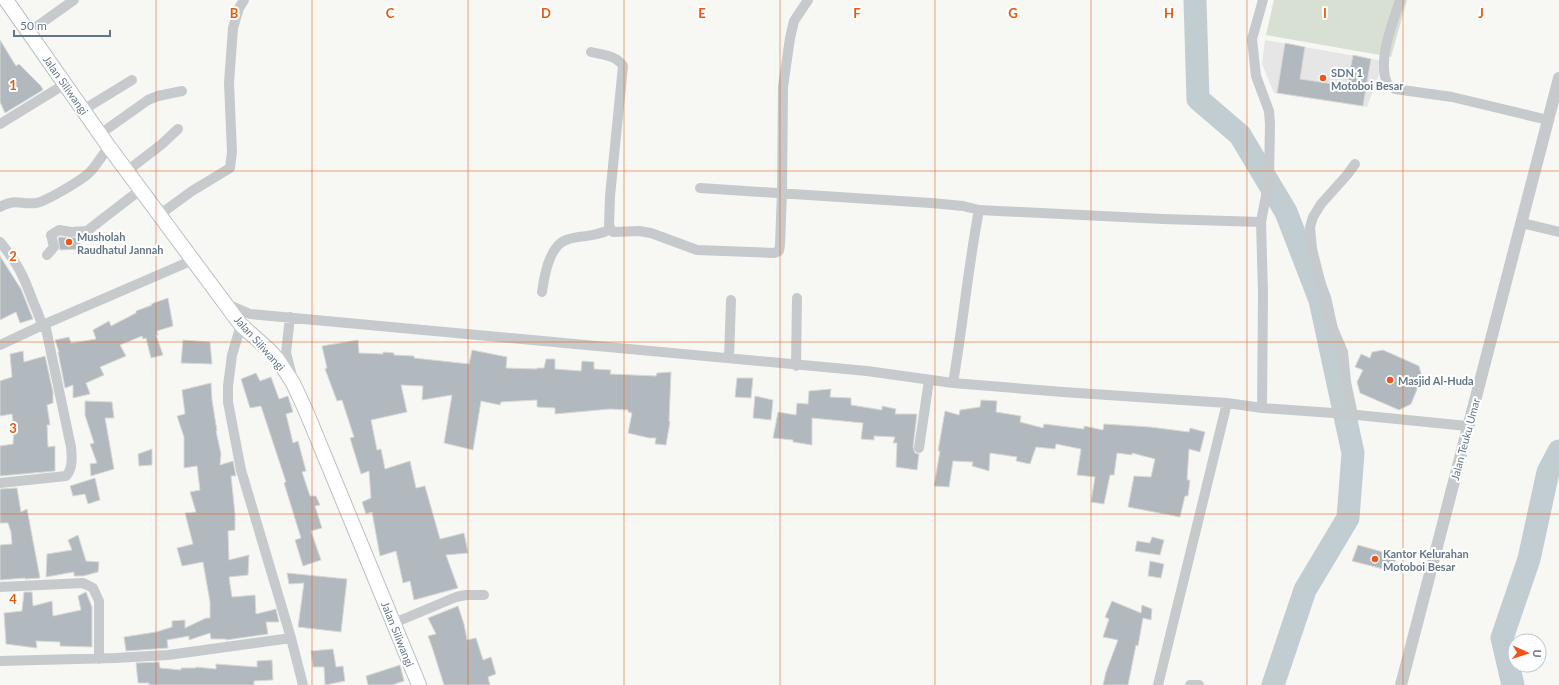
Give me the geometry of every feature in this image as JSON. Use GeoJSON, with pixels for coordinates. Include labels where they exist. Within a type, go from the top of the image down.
{"type":"FeatureCollection","features":[{"type":"Feature","properties":{"kind":"main road","name":"Jalan Siliwangi"},"geometry":{"type":"LineString","coordinates":[[6,0],[140,190],[241,325],[268,349],[293,382],[419,685]]}},
{"type":"Feature","properties":{"kind":"street"},"geometry":{"type":"LineString","coordinates":[[29,32],[74,0]]}},
{"type":"Feature","properties":{"kind":"street"},"geometry":{"type":"LineString","coordinates":[[159,215],[196,188],[230,168],[232,152],[229,83],[233,28],[239,8],[244,0]]}},
{"type":"Feature","properties":{"kind":"street"},"geometry":{"type":"LineString","coordinates":[[591,52],[611,56],[619,60],[622,66],[610,196],[609,226],[613,232],[639,231],[651,233],[697,250],[774,254],[779,251],[780,246],[784,80],[794,21],[808,0]]}},
{"type":"Feature","properties":{"kind":"street"},"geometry":{"type":"LineString","coordinates":[[1262,408],[1263,293],[1261,222],[1265,194],[1269,180],[1270,124],[1269,111],[1256,76],[1252,39],[1263,0]]}},
{"type":"Feature","properties":{"kind":"street"},"geometry":{"type":"LineString","coordinates":[[1400,0],[1385,52],[1384,74],[1388,85],[1395,90],[1452,97],[1548,120]]}},
{"type":"Feature","properties":{"kind":"street","name":"Jalan Teuku Umar"},"geometry":{"type":"LineString","coordinates":[[1401,685],[1467,426],[1522,223],[1559,78]]}},
{"type":"Feature","properties":{"kind":"street"},"geometry":{"type":"LineString","coordinates":[[83,110],[132,80]]}},
{"type":"Feature","properties":{"kind":"street"},"geometry":{"type":"LineString","coordinates":[[0,124],[65,84]]}},
{"type":"Feature","properties":{"kind":"street"},"geometry":{"type":"LineString","coordinates":[[100,134],[148,100],[158,96],[182,91]]}},
{"type":"Feature","properties":{"kind":"street"},"geometry":{"type":"LineString","coordinates":[[127,171],[162,144],[178,129]]}},
{"type":"Feature","properties":{"kind":"street"},"geometry":{"type":"LineString","coordinates":[[0,207],[14,201],[27,203],[38,202],[57,194],[90,172],[109,147]]}},
{"type":"Feature","properties":{"kind":"street"},"geometry":{"type":"LineString","coordinates":[[1347,414],[1343,352],[1331,324],[1312,249],[1310,227],[1313,217],[1321,204],[1356,164]]}},
{"type":"Feature","properties":{"kind":"street"},"geometry":{"type":"LineString","coordinates":[[700,188],[782,192],[964,206],[979,210],[1163,220],[1261,222]]}},
{"type":"Feature","properties":{"kind":"street"},"geometry":{"type":"LineString","coordinates":[[47,255],[54,247],[51,235],[59,230],[71,232],[87,231],[140,190]]}},
{"type":"Feature","properties":{"kind":"street"},"geometry":{"type":"LineString","coordinates":[[952,382],[960,342],[968,271],[979,210]]}},
{"type":"Feature","properties":{"kind":"street"},"geometry":{"type":"LineString","coordinates":[[1522,223],[1559,232]]}},
{"type":"Feature","properties":{"kind":"street"},"geometry":{"type":"LineString","coordinates":[[542,292],[545,273],[554,251],[559,244],[565,240],[597,234],[611,229]]}},
{"type":"Feature","properties":{"kind":"street"},"geometry":{"type":"LineString","coordinates":[[0,242],[18,264],[44,325],[64,408],[72,455],[70,470],[66,476],[0,482]]}},
{"type":"Feature","properties":{"kind":"street"},"geometry":{"type":"LineString","coordinates":[[0,345],[44,325],[196,264]]}},
{"type":"Feature","properties":{"kind":"street"},"geometry":{"type":"LineString","coordinates":[[796,366],[797,298]]}},
{"type":"Feature","properties":{"kind":"street"},"geometry":{"type":"LineString","coordinates":[[729,358],[731,300]]}},
{"type":"Feature","properties":{"kind":"street"},"geometry":{"type":"LineString","coordinates":[[225,303],[250,314],[700,357],[729,358],[796,366],[867,371],[929,380],[1063,392],[1227,403],[1262,408],[1347,414],[1467,426]]}},
{"type":"Feature","properties":{"kind":"street"},"geometry":{"type":"LineString","coordinates":[[290,317],[286,353],[293,382]]}},
{"type":"Feature","properties":{"kind":"street"},"geometry":{"type":"LineString","coordinates":[[241,325],[232,355],[228,402],[241,470],[291,638],[303,685]]}},
{"type":"Feature","properties":{"kind":"street"},"geometry":{"type":"LineString","coordinates":[[918,448],[929,380]]}},
{"type":"Feature","properties":{"kind":"street"},"geometry":{"type":"LineString","coordinates":[[1158,685],[1227,403]]}},
{"type":"Feature","properties":{"kind":"street"},"geometry":{"type":"LineString","coordinates":[[0,587],[83,583],[93,588],[99,601],[99,659]]}},
{"type":"Feature","properties":{"kind":"street"},"geometry":{"type":"LineString","coordinates":[[394,623],[456,597],[466,595],[484,595]]}},
{"type":"Feature","properties":{"kind":"street"},"geometry":{"type":"LineString","coordinates":[[0,661],[99,659],[168,655],[291,638]]}},
{"type":"Feature","properties":{"kind":"street"},"geometry":{"type":"LineString","coordinates":[[1190,685],[1199,685]]}},
{"type":"Feature","properties":{"kind":"shaded area"},"geometry":{"type":"Polygon","coordinates":[[[1274,0],[1407,0],[1391,57],[1266,35],[1274,0]]]}},
{"type":"Feature","properties":{"kind":"shaded area","name":"SDN 1 Motoboi Besar"},"geometry":{"type":"Polygon","coordinates":[[[1265,40],[1384,61],[1367,107],[1274,93],[1262,64],[1265,40]]]}},
{"type":"Feature","properties":{"kind":"building"},"geometry":{"type":"Polygon","coordinates":[[[0,40],[16,66],[19,64],[41,86],[43,90],[5,113],[0,102],[0,40]]]}},
{"type":"Feature","properties":{"kind":"building","name":"SDN 1 Motoboi Besar"},"geometry":{"type":"Polygon","coordinates":[[[1285,43],[1305,47],[1300,79],[1347,86],[1353,55],[1371,59],[1363,106],[1277,93],[1285,43]]]}},
{"type":"Feature","properties":{"kind":"building","name":"Musholah Raudhatul Jannah"},"geometry":{"type":"Polygon","coordinates":[[[58,238],[79,238],[81,249],[60,250],[58,238]]]}},
{"type":"Feature","properties":{"kind":"building"},"geometry":{"type":"Polygon","coordinates":[[[0,256],[21,289],[33,319],[20,323],[16,312],[0,320],[0,256]]]}},
{"type":"Feature","properties":{"kind":"building"},"geometry":{"type":"Polygon","coordinates":[[[168,298],[173,326],[157,331],[158,335],[156,335],[163,355],[151,358],[146,338],[143,339],[142,336],[120,345],[126,356],[100,367],[104,375],[86,383],[90,394],[73,398],[73,385],[65,388],[59,352],[55,340],[69,337],[71,343],[96,339],[93,330],[109,321],[111,326],[136,313],[136,311],[168,298]]]}},
{"type":"Feature","properties":{"kind":"building"},"geometry":{"type":"Polygon","coordinates":[[[183,340],[210,342],[212,364],[181,363],[183,340]]]}},
{"type":"Feature","properties":{"kind":"building"},"geometry":{"type":"Polygon","coordinates":[[[358,340],[359,353],[394,353],[394,355],[414,356],[414,358],[469,364],[472,350],[507,357],[506,368],[544,368],[546,359],[555,359],[555,369],[581,371],[582,361],[594,362],[594,369],[611,370],[610,374],[656,376],[657,373],[671,372],[670,422],[666,445],[655,444],[656,438],[649,438],[628,433],[632,413],[628,412],[628,410],[610,409],[555,414],[555,408],[537,407],[537,400],[501,402],[500,405],[481,401],[473,450],[444,443],[452,395],[422,400],[423,386],[401,385],[407,412],[371,420],[377,450],[381,449],[385,469],[410,461],[416,488],[425,486],[440,539],[464,533],[468,553],[446,555],[458,588],[414,600],[410,581],[403,583],[396,551],[380,556],[372,512],[366,514],[362,502],[371,498],[369,471],[361,474],[350,438],[354,437],[342,400],[337,401],[325,369],[327,368],[322,346],[358,340]]]}},
{"type":"Feature","properties":{"kind":"building","name":"Masjid Al-Huda"},"geometry":{"type":"Polygon","coordinates":[[[1383,350],[1419,366],[1422,377],[1411,404],[1399,410],[1360,393],[1357,382],[1363,370],[1355,367],[1361,354],[1370,358],[1372,352],[1383,350]]]}},
{"type":"Feature","properties":{"kind":"building"},"geometry":{"type":"Polygon","coordinates":[[[23,351],[24,362],[45,356],[53,392],[53,403],[47,405],[50,425],[47,425],[48,447],[55,446],[55,471],[0,476],[0,446],[13,444],[14,429],[12,414],[0,416],[0,381],[12,377],[10,354],[23,351]]]}},
{"type":"Feature","properties":{"kind":"building"},"geometry":{"type":"Polygon","coordinates":[[[256,373],[260,381],[271,377],[279,399],[288,396],[293,412],[286,414],[293,443],[298,441],[306,471],[302,472],[310,496],[316,496],[320,505],[315,506],[322,528],[311,531],[321,560],[303,566],[295,540],[301,538],[284,483],[286,482],[261,406],[250,408],[241,379],[256,373]]]}},
{"type":"Feature","properties":{"kind":"building"},"geometry":{"type":"Polygon","coordinates":[[[737,378],[753,378],[751,398],[735,397],[737,378]]]}},
{"type":"Feature","properties":{"kind":"building"},"geometry":{"type":"Polygon","coordinates":[[[211,383],[216,431],[221,454],[220,465],[233,461],[236,476],[231,476],[235,530],[228,531],[229,560],[249,555],[248,575],[229,577],[232,597],[255,595],[256,614],[276,609],[279,622],[266,622],[268,634],[226,640],[211,639],[210,633],[189,640],[189,636],[167,640],[168,648],[126,651],[124,637],[156,632],[172,627],[172,621],[185,620],[185,628],[206,618],[210,618],[210,602],[203,562],[182,566],[177,548],[193,544],[185,513],[196,512],[190,492],[200,490],[197,466],[184,468],[184,437],[177,416],[185,414],[182,390],[211,383]]]}},
{"type":"Feature","properties":{"kind":"building"},"geometry":{"type":"Polygon","coordinates":[[[831,389],[830,397],[851,398],[851,405],[882,410],[882,406],[896,409],[895,414],[917,414],[913,447],[915,453],[919,454],[917,470],[896,467],[897,443],[893,443],[895,437],[874,436],[874,440],[861,439],[863,423],[812,418],[812,445],[793,442],[793,440],[773,438],[778,412],[796,415],[797,403],[808,404],[809,391],[831,389]]]}},
{"type":"Feature","properties":{"kind":"building"},"geometry":{"type":"Polygon","coordinates":[[[755,396],[773,400],[771,420],[753,418],[755,396]]]}},
{"type":"Feature","properties":{"kind":"building"},"geometry":{"type":"Polygon","coordinates":[[[981,400],[997,401],[996,412],[1021,416],[1020,422],[1043,428],[1044,424],[1084,429],[1084,426],[1103,430],[1104,424],[1150,427],[1189,432],[1190,428],[1205,432],[1200,452],[1189,449],[1187,480],[1190,480],[1188,496],[1185,496],[1180,517],[1128,507],[1134,476],[1151,477],[1155,459],[1132,453],[1132,455],[1117,453],[1114,475],[1110,475],[1104,504],[1091,502],[1095,477],[1077,475],[1081,449],[1056,444],[1055,449],[1036,447],[1030,464],[1016,461],[1017,457],[990,453],[989,471],[972,466],[973,462],[953,461],[949,487],[934,486],[945,411],[959,415],[960,410],[980,407],[981,400]]]}},
{"type":"Feature","properties":{"kind":"building"},"geometry":{"type":"Polygon","coordinates":[[[85,401],[112,402],[114,418],[105,418],[114,469],[91,476],[90,464],[97,463],[90,444],[94,443],[85,415],[85,401]]]}},
{"type":"Feature","properties":{"kind":"building"},"geometry":{"type":"Polygon","coordinates":[[[152,449],[152,465],[139,466],[138,454],[152,449]]]}},
{"type":"Feature","properties":{"kind":"building"},"geometry":{"type":"Polygon","coordinates":[[[95,478],[100,500],[88,504],[85,494],[73,496],[70,486],[95,478]]]}},
{"type":"Feature","properties":{"kind":"building"},"geometry":{"type":"Polygon","coordinates":[[[17,488],[21,512],[27,509],[40,578],[0,580],[0,545],[12,544],[11,532],[8,523],[0,523],[0,489],[17,488]]]}},
{"type":"Feature","properties":{"kind":"building"},"geometry":{"type":"Polygon","coordinates":[[[78,535],[86,561],[99,562],[98,572],[83,576],[74,576],[74,572],[46,577],[47,554],[72,550],[68,540],[78,535]]]}},
{"type":"Feature","properties":{"kind":"building"},"geometry":{"type":"Polygon","coordinates":[[[1152,537],[1164,540],[1160,555],[1135,551],[1137,541],[1150,543],[1152,537]]]}},
{"type":"Feature","properties":{"kind":"building","name":"Kantor Kelurahan Motoboi Besar"},"geometry":{"type":"Polygon","coordinates":[[[1358,545],[1397,556],[1393,566],[1389,565],[1387,570],[1352,561],[1358,545]]]}},
{"type":"Feature","properties":{"kind":"building"},"geometry":{"type":"Polygon","coordinates":[[[1150,561],[1164,564],[1161,578],[1148,576],[1150,561]]]}},
{"type":"Feature","properties":{"kind":"building"},"geometry":{"type":"Polygon","coordinates":[[[287,573],[347,579],[341,632],[298,627],[304,583],[289,584],[287,573]]]}},
{"type":"Feature","properties":{"kind":"building"},"geometry":{"type":"Polygon","coordinates":[[[24,592],[32,592],[33,606],[52,601],[53,616],[81,610],[78,596],[86,592],[92,607],[92,647],[60,646],[60,642],[36,641],[37,648],[6,644],[4,613],[22,611],[24,592]]]}},
{"type":"Feature","properties":{"kind":"building"},"geometry":{"type":"Polygon","coordinates":[[[1112,601],[1141,613],[1142,605],[1152,609],[1151,620],[1143,618],[1138,646],[1136,645],[1128,685],[1103,685],[1106,672],[1118,640],[1103,637],[1109,619],[1105,617],[1112,601]]]}},
{"type":"Feature","properties":{"kind":"building"},"geometry":{"type":"Polygon","coordinates":[[[458,606],[467,640],[476,638],[483,660],[491,657],[496,674],[488,677],[490,685],[444,685],[428,636],[436,634],[428,618],[458,606]]]}},
{"type":"Feature","properties":{"kind":"building"},"geometry":{"type":"Polygon","coordinates":[[[333,649],[336,667],[343,666],[345,681],[325,685],[324,667],[313,667],[311,651],[333,649]]]}},
{"type":"Feature","properties":{"kind":"building"},"geometry":{"type":"Polygon","coordinates":[[[272,660],[273,680],[254,681],[254,685],[149,685],[149,683],[138,683],[136,663],[159,662],[160,668],[181,670],[181,668],[196,667],[216,669],[216,664],[257,667],[257,661],[272,660]]]}},
{"type":"Feature","properties":{"kind":"building"},"geometry":{"type":"Polygon","coordinates":[[[400,665],[404,681],[392,685],[368,685],[366,676],[400,665]]]}},
{"type":"Feature","properties":{"kind":"waterway"},"geometry":{"type":"LineString","coordinates":[[1195,0],[1198,99],[1240,135],[1286,212],[1320,300],[1353,453],[1348,518],[1305,590],[1273,685]]}},
{"type":"Feature","properties":{"kind":"waterway"},"geometry":{"type":"LineString","coordinates":[[1513,685],[1502,638],[1529,559],[1548,472],[1559,451]]}},
{"type":"Feature","properties":{"kind":"place","name":"SDN 1 Motoboi Besar"},"geometry":{"type":"Point","coordinates":[1323,78]}},
{"type":"Feature","properties":{"kind":"place","name":"Musholah Raudhatul Jannah"},"geometry":{"type":"Point","coordinates":[69,242]}},
{"type":"Feature","properties":{"kind":"place","name":"Masjid Al-Huda"},"geometry":{"type":"Point","coordinates":[1390,380]}},
{"type":"Feature","properties":{"kind":"place","name":"Kantor Kelurahan Motoboi Besar"},"geometry":{"type":"Point","coordinates":[1375,559]}}]}
